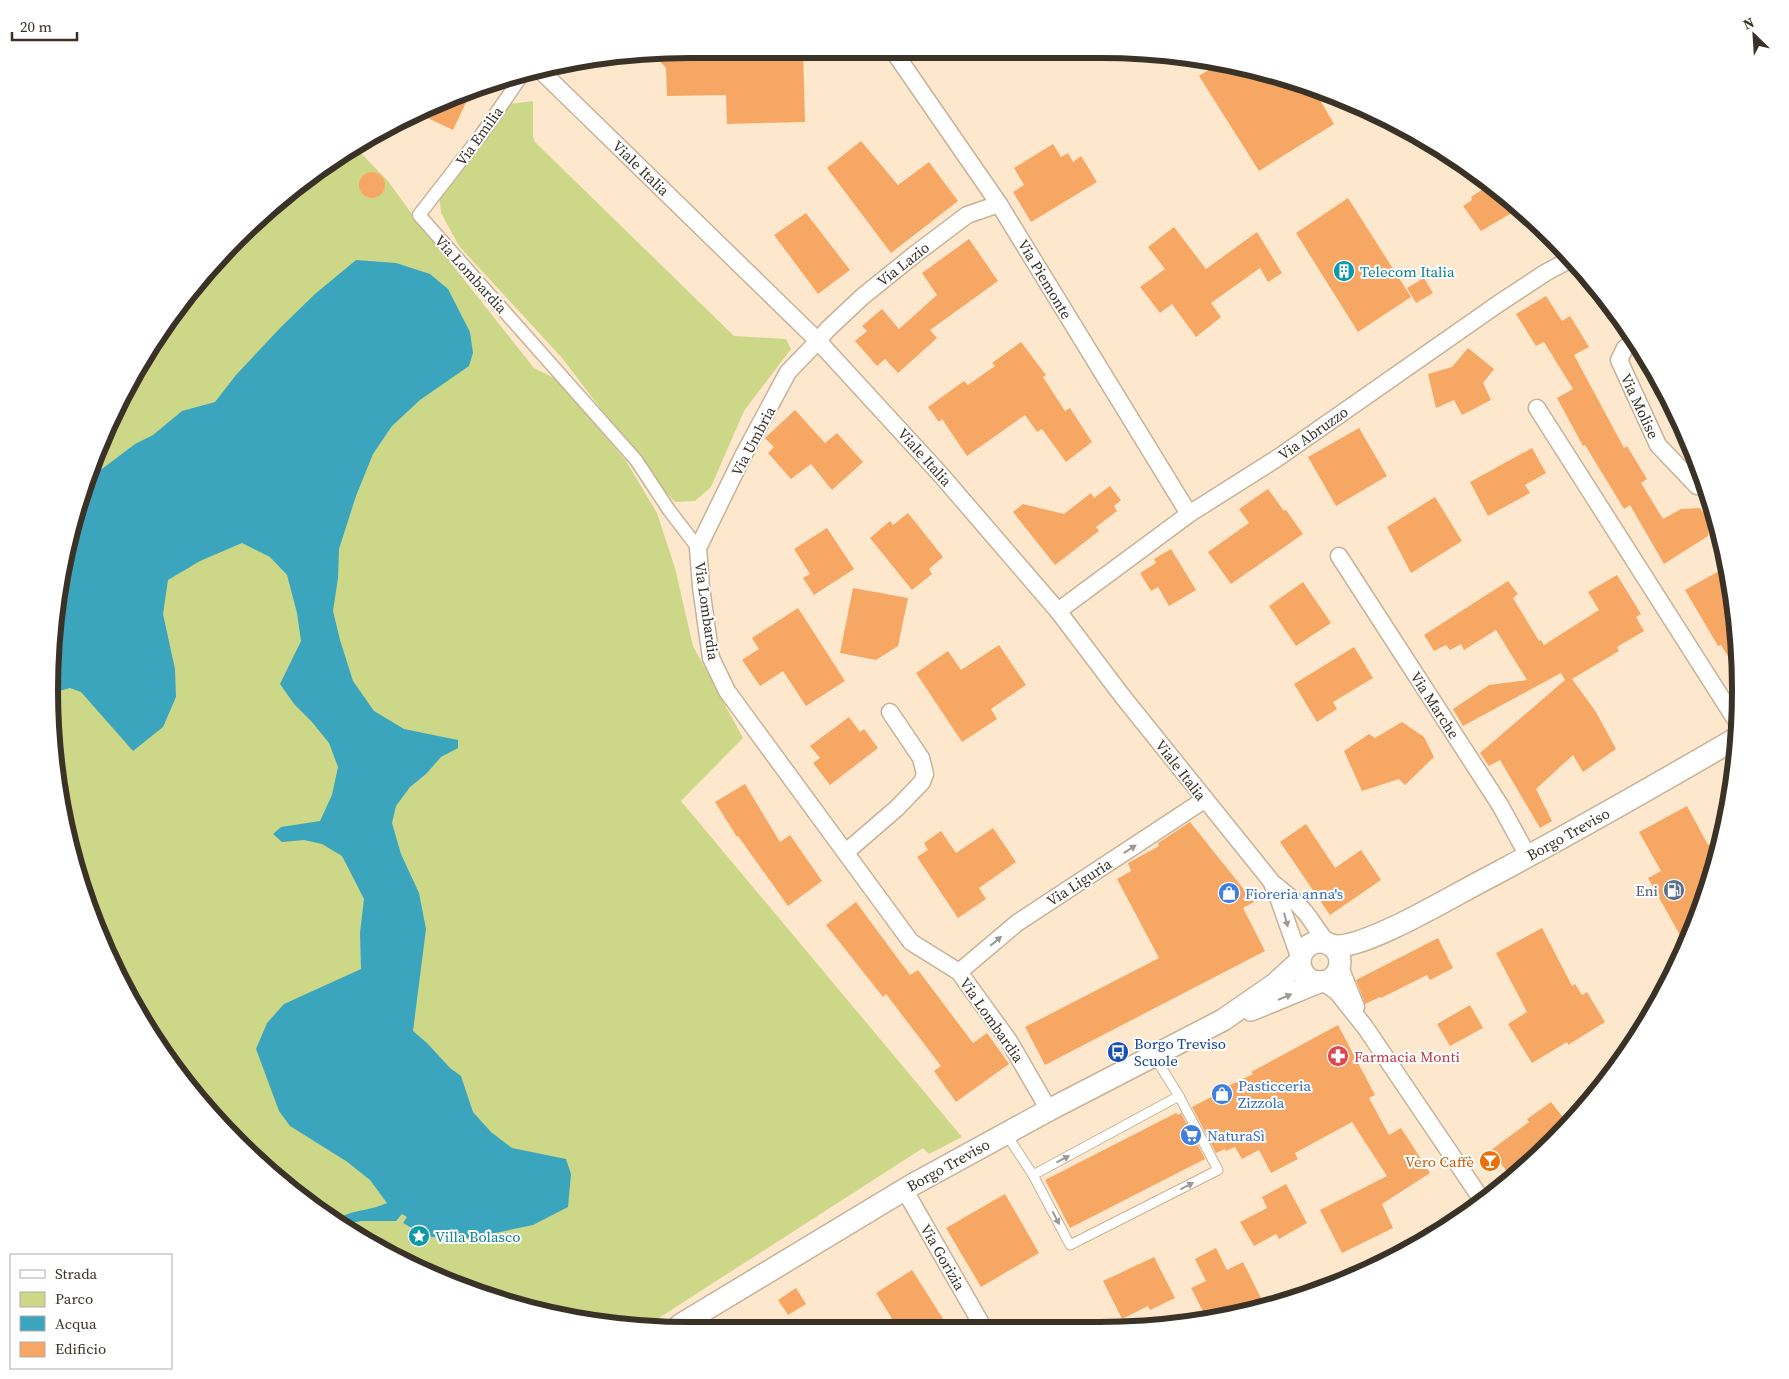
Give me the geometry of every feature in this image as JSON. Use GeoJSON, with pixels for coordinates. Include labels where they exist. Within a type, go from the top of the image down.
{"type":"FeatureCollection","features":[{"type":"Feature","properties":{"kind":"street","name":"Via Piemonte"},"geometry":{"type":"LineString","coordinates":[[898,57],[999,204],[1189,514]]}},
{"type":"Feature","properties":{"kind":"street","name":"Viale Italia"},"geometry":{"type":"LineString","coordinates":[[545,75],[818,341],[942,475],[1058,610],[1118,690],[1270,882],[1282,905],[1299,960]]}},
{"type":"Feature","properties":{"kind":"street","name":"Via Emilia"},"geometry":{"type":"LineString","coordinates":[[454,170],[518,81]]}},
{"type":"Feature","properties":{"kind":"street","name":"Via Lombardia"},"geometry":{"type":"LineString","coordinates":[[454,170],[419,214],[636,460],[669,510],[698,548],[701,587],[711,658],[727,691],[911,942],[959,972],[1009,1041],[1049,1110]]}},
{"type":"Feature","properties":{"kind":"street","name":"Via Lazio"},"geometry":{"type":"LineString","coordinates":[[818,341],[826,330],[862,297],[967,214],[999,204]]}},
{"type":"Feature","properties":{"kind":"street","name":"Via Abruzzo"},"geometry":{"type":"LineString","coordinates":[[1058,610],[1189,514],[1279,457],[1498,304],[1565,262]]}},
{"type":"Feature","properties":{"kind":"street","name":"Via Umbria"},"geometry":{"type":"LineString","coordinates":[[698,548],[743,456],[788,372],[818,341]]}},
{"type":"Feature","properties":{"kind":"street","name":"Via Molise"},"geometry":{"type":"LineString","coordinates":[[1629,345],[1625,348],[1619,360],[1658,445],[1698,486]]}},
{"type":"Feature","properties":{"kind":"street"},"geometry":{"type":"LineString","coordinates":[[1537,408],[1731,712]]}},
{"type":"Feature","properties":{"kind":"street","name":"Via Marche"},"geometry":{"type":"LineString","coordinates":[[1339,556],[1500,805],[1528,856]]}},
{"type":"Feature","properties":{"kind":"street"},"geometry":{"type":"LineString","coordinates":[[846,852],[897,808],[922,782],[924,774],[921,758],[890,712]]}},
{"type":"Feature","properties":{"kind":"street","name":"Borgo Treviso"},"geometry":{"type":"LineString","coordinates":[[1330,944],[1345,945],[1398,925],[1528,856],[1729,742]]}},
{"type":"Feature","properties":{"kind":"street","name":"Via Liguria"},"geometry":{"type":"LineString","coordinates":[[959,972],[1017,923],[1204,800]]}},
{"type":"Feature","properties":{"kind":"street","name":"Viale Italia"},"geometry":{"type":"LineString","coordinates":[[1270,882],[1298,904],[1318,933],[1330,944]]}},
{"type":"Feature","properties":{"kind":"street","name":"Borgo Treviso"},"geometry":{"type":"LineString","coordinates":[[1340,965],[1398,925]]}},
{"type":"Feature","properties":{"kind":"street"},"geometry":{"type":"LineString","coordinates":[[1365,1027],[1340,965],[1338,953],[1330,944],[1316,942],[1310,944],[1305,948],[1299,960],[1303,974],[1313,981],[1321,982],[1337,992],[1365,1027],[1479,1195]]}},
{"type":"Feature","properties":{"kind":"street","name":"Borgo Treviso"},"geometry":{"type":"LineString","coordinates":[[685,1322],[904,1189],[1005,1133],[1223,1020],[1275,984],[1299,960]]}},
{"type":"Feature","properties":{"kind":"street"},"geometry":{"type":"LineString","coordinates":[[1321,982],[1334,977],[1340,965]]}},
{"type":"Feature","properties":{"kind":"street","name":"Borgo Treviso"},"geometry":{"type":"LineString","coordinates":[[1223,1020],[1269,1004],[1321,982]]}},
{"type":"Feature","properties":{"kind":"street","name":"Via Gorizia"},"geometry":{"type":"LineString","coordinates":[[904,1189],[980,1322]]}},
{"type":"Feature","properties":{"kind":"lane"},"geometry":{"type":"LineString","coordinates":[[1005,1133],[1033,1175],[1070,1245],[1218,1170],[1179,1096],[1154,1056]]}},
{"type":"Feature","properties":{"kind":"lane"},"geometry":{"type":"LineString","coordinates":[[1033,1175],[1179,1096]]}},
{"type":"Feature","properties":{"kind":"green space"},"geometry":{"type":"Polygon","coordinates":[[[533,101],[533,137],[535,142],[734,336],[786,339],[791,349],[744,411],[711,487],[695,501],[675,502],[659,485],[562,358],[459,246],[441,213],[439,194],[455,181],[505,109],[510,104],[533,101]]]}},
{"type":"Feature","properties":{"kind":"green space"},"geometry":{"type":"Polygon","coordinates":[[[359,151],[388,181],[534,368],[558,380],[626,461],[657,513],[675,568],[693,646],[743,738],[681,801],[962,1137],[929,1154],[923,1148],[655,1320],[607,1316],[566,1309],[486,1288],[448,1273],[373,1237],[338,1215],[273,1165],[214,1106],[164,1041],[142,1006],[123,969],[91,893],[79,853],[63,772],[59,731],[59,648],[63,607],[79,526],[91,486],[123,410],[142,373],[188,305],[214,273],[273,214],[305,188],[359,151]]]}},
{"type":"Feature","properties":{"kind":"water"},"geometry":{"type":"Polygon","coordinates":[[[356,260],[396,263],[430,274],[448,289],[470,332],[473,353],[469,366],[420,400],[392,426],[373,454],[356,496],[339,549],[338,578],[333,611],[353,681],[374,711],[404,729],[458,740],[458,748],[441,757],[426,774],[410,787],[396,806],[392,823],[401,854],[419,893],[426,929],[413,1031],[450,1068],[461,1076],[473,1112],[491,1132],[512,1148],[566,1159],[571,1174],[568,1207],[533,1225],[472,1238],[432,1237],[422,1234],[403,1223],[407,1217],[402,1214],[396,1221],[351,1223],[341,1217],[387,1203],[370,1180],[346,1161],[290,1126],[279,1111],[256,1049],[267,1023],[284,1004],[361,969],[360,933],[364,899],[342,856],[322,844],[304,840],[282,842],[273,834],[281,827],[320,821],[332,795],[338,767],[329,743],[294,704],[280,684],[301,641],[297,613],[287,575],[270,557],[242,543],[200,561],[168,580],[163,614],[175,669],[176,697],[163,727],[133,751],[81,692],[70,688],[58,691],[59,648],[70,566],[79,526],[96,474],[135,444],[153,435],[182,411],[215,402],[236,375],[315,294],[356,260]]]}},
{"type":"Feature","properties":{"kind":"building"},"geometry":{"type":"Polygon","coordinates":[[[803,57],[805,122],[727,124],[726,95],[667,96],[666,68],[657,59],[803,57]]]}},
{"type":"Feature","properties":{"kind":"building"},"geometry":{"type":"Polygon","coordinates":[[[1212,68],[1263,79],[1303,91],[1318,97],[1334,124],[1259,171],[1199,76],[1212,68]]]}},
{"type":"Feature","properties":{"kind":"building"},"geometry":{"type":"Polygon","coordinates":[[[468,98],[453,130],[424,117],[468,98]]]}},
{"type":"Feature","properties":{"kind":"building"},"geometry":{"type":"Polygon","coordinates":[[[861,141],[898,185],[929,162],[958,201],[891,253],[827,168],[861,141]]]}},
{"type":"Feature","properties":{"kind":"building"},"geometry":{"type":"Polygon","coordinates":[[[1053,144],[1061,157],[1068,153],[1073,162],[1081,156],[1097,182],[1031,222],[1013,192],[1024,185],[1014,168],[1053,144]]]}},
{"type":"Feature","properties":{"kind":"building"},"geometry":{"type":"Polygon","coordinates":[[[372,172],[381,176],[385,185],[381,194],[372,198],[363,194],[359,185],[363,176],[372,172]]]}},
{"type":"Feature","properties":{"kind":"building"},"geometry":{"type":"Polygon","coordinates":[[[1484,188],[1513,212],[1481,231],[1463,206],[1472,200],[1471,197],[1484,188]]]}},
{"type":"Feature","properties":{"kind":"building","name":"Telecom Italia"},"geometry":{"type":"Polygon","coordinates":[[[1348,198],[1411,297],[1358,332],[1296,233],[1348,198]]]}},
{"type":"Feature","properties":{"kind":"building"},"geometry":{"type":"Polygon","coordinates":[[[806,213],[850,270],[818,294],[774,235],[806,213]]]}},
{"type":"Feature","properties":{"kind":"building"},"geometry":{"type":"Polygon","coordinates":[[[1174,227],[1206,269],[1257,232],[1282,273],[1268,282],[1260,268],[1211,303],[1221,317],[1196,337],[1172,304],[1160,313],[1140,287],[1165,269],[1148,247],[1174,227]]]}},
{"type":"Feature","properties":{"kind":"building"},"geometry":{"type":"Polygon","coordinates":[[[969,239],[998,281],[930,330],[937,338],[898,373],[885,359],[877,366],[855,341],[867,331],[862,326],[882,309],[899,329],[937,295],[922,273],[969,239]]]}},
{"type":"Feature","properties":{"kind":"building","name":"Telecom Italia"},"geometry":{"type":"Polygon","coordinates":[[[1424,278],[1433,293],[1416,303],[1407,288],[1424,278]]]}},
{"type":"Feature","properties":{"kind":"building"},"geometry":{"type":"Polygon","coordinates":[[[1546,296],[1562,321],[1570,316],[1589,347],[1574,355],[1624,448],[1627,446],[1647,479],[1641,483],[1663,519],[1681,509],[1700,508],[1710,525],[1708,536],[1664,564],[1630,505],[1624,509],[1585,445],[1583,446],[1557,398],[1573,389],[1544,342],[1536,346],[1516,314],[1546,296]]]}},
{"type":"Feature","properties":{"kind":"building"},"geometry":{"type":"Polygon","coordinates":[[[1021,342],[1046,375],[1043,377],[1065,411],[1070,408],[1092,442],[1066,462],[1042,429],[1037,432],[1025,415],[967,456],[942,419],[939,422],[928,407],[964,381],[968,385],[995,366],[992,363],[1021,342]]]}},
{"type":"Feature","properties":{"kind":"building"},"geometry":{"type":"Polygon","coordinates":[[[1468,348],[1494,369],[1483,383],[1491,400],[1462,415],[1454,400],[1436,408],[1428,374],[1452,367],[1468,348]]]}},
{"type":"Feature","properties":{"kind":"building"},"geometry":{"type":"Polygon","coordinates":[[[795,410],[825,443],[837,433],[863,462],[832,490],[811,464],[791,479],[768,453],[774,447],[765,438],[795,410]]]}},
{"type":"Feature","properties":{"kind":"building"},"geometry":{"type":"Polygon","coordinates":[[[1359,428],[1387,476],[1336,506],[1308,457],[1359,428]]]}},
{"type":"Feature","properties":{"kind":"building"},"geometry":{"type":"Polygon","coordinates":[[[1532,448],[1546,473],[1525,485],[1530,493],[1488,516],[1470,482],[1532,448]]]}},
{"type":"Feature","properties":{"kind":"building"},"geometry":{"type":"Polygon","coordinates":[[[1110,486],[1121,500],[1114,506],[1117,511],[1096,527],[1099,531],[1055,565],[1013,512],[1023,504],[1064,514],[1091,493],[1094,498],[1110,486]]]}},
{"type":"Feature","properties":{"kind":"building"},"geometry":{"type":"Polygon","coordinates":[[[1268,489],[1303,534],[1231,584],[1208,552],[1249,523],[1239,509],[1268,489]]]}},
{"type":"Feature","properties":{"kind":"building"},"geometry":{"type":"Polygon","coordinates":[[[1435,497],[1462,541],[1411,573],[1387,527],[1435,497]]]}},
{"type":"Feature","properties":{"kind":"building"},"geometry":{"type":"Polygon","coordinates":[[[908,513],[943,557],[929,569],[932,574],[912,590],[870,538],[890,521],[893,525],[908,513]]]}},
{"type":"Feature","properties":{"kind":"building"},"geometry":{"type":"Polygon","coordinates":[[[827,528],[854,569],[814,595],[803,578],[810,574],[794,549],[827,528]]]}},
{"type":"Feature","properties":{"kind":"building"},"geometry":{"type":"Polygon","coordinates":[[[1171,549],[1196,590],[1169,606],[1158,587],[1151,591],[1140,573],[1156,563],[1154,559],[1171,549]]]}},
{"type":"Feature","properties":{"kind":"building"},"geometry":{"type":"Polygon","coordinates":[[[1720,571],[1726,607],[1731,660],[1721,645],[1718,646],[1685,590],[1720,571]]]}},
{"type":"Feature","properties":{"kind":"building"},"geometry":{"type":"Polygon","coordinates":[[[1617,575],[1641,614],[1636,617],[1644,631],[1617,647],[1619,651],[1572,679],[1596,712],[1616,749],[1583,772],[1573,755],[1536,789],[1552,821],[1540,828],[1500,760],[1489,766],[1480,753],[1565,680],[1561,673],[1463,726],[1453,709],[1489,685],[1527,680],[1496,630],[1464,650],[1461,644],[1450,650],[1446,645],[1434,651],[1424,635],[1508,581],[1518,594],[1513,598],[1539,641],[1541,640],[1544,645],[1599,610],[1588,592],[1617,575]]]}},
{"type":"Feature","properties":{"kind":"building"},"geometry":{"type":"Polygon","coordinates":[[[1303,582],[1331,623],[1296,646],[1269,606],[1303,582]]]}},
{"type":"Feature","properties":{"kind":"building"},"geometry":{"type":"Polygon","coordinates":[[[853,588],[908,598],[898,646],[876,660],[840,653],[853,588]]]}},
{"type":"Feature","properties":{"kind":"building"},"geometry":{"type":"Polygon","coordinates":[[[798,608],[845,681],[806,706],[783,671],[760,686],[742,660],[759,649],[752,638],[798,608]]]}},
{"type":"Feature","properties":{"kind":"building"},"geometry":{"type":"Polygon","coordinates":[[[999,645],[1026,685],[991,709],[997,719],[962,742],[916,673],[948,651],[961,670],[999,645]]]}},
{"type":"Feature","properties":{"kind":"building"},"geometry":{"type":"Polygon","coordinates":[[[1354,647],[1373,678],[1333,702],[1337,709],[1317,722],[1294,684],[1354,647]]]}},
{"type":"Feature","properties":{"kind":"building"},"geometry":{"type":"Polygon","coordinates":[[[849,717],[860,732],[864,729],[878,748],[830,785],[813,763],[820,758],[810,746],[849,717]]]}},
{"type":"Feature","properties":{"kind":"building"},"geometry":{"type":"Polygon","coordinates":[[[1402,722],[1424,737],[1434,757],[1405,785],[1399,779],[1362,791],[1344,751],[1369,734],[1375,738],[1402,722]]]}},
{"type":"Feature","properties":{"kind":"building"},"geometry":{"type":"Polygon","coordinates":[[[745,784],[780,842],[790,835],[822,881],[788,906],[737,837],[715,802],[745,784]]]}},
{"type":"Feature","properties":{"kind":"building"},"geometry":{"type":"Polygon","coordinates":[[[1687,806],[1708,845],[1712,843],[1698,893],[1681,936],[1648,878],[1661,871],[1639,832],[1687,806]]]}},
{"type":"Feature","properties":{"kind":"building"},"geometry":{"type":"Polygon","coordinates":[[[1190,822],[1254,902],[1243,908],[1265,951],[1045,1065],[1025,1027],[1159,958],[1117,879],[1131,871],[1128,863],[1159,846],[1158,843],[1190,822]]]}},
{"type":"Feature","properties":{"kind":"building"},"geometry":{"type":"Polygon","coordinates":[[[1306,824],[1335,868],[1361,850],[1381,880],[1330,915],[1280,842],[1306,824]]]}},
{"type":"Feature","properties":{"kind":"building"},"geometry":{"type":"Polygon","coordinates":[[[993,828],[1016,862],[979,888],[986,899],[958,918],[917,857],[928,850],[924,843],[941,831],[956,853],[993,828]]]}},
{"type":"Feature","properties":{"kind":"building"},"geometry":{"type":"Polygon","coordinates":[[[856,902],[910,975],[918,970],[973,1043],[987,1033],[1009,1064],[956,1102],[934,1071],[941,1066],[886,994],[883,997],[826,925],[856,902]]]}},
{"type":"Feature","properties":{"kind":"building"},"geometry":{"type":"Polygon","coordinates":[[[1542,928],[1572,986],[1575,984],[1582,995],[1587,992],[1605,1022],[1568,1045],[1567,1042],[1532,1063],[1508,1024],[1527,1012],[1496,953],[1542,928]]]}},
{"type":"Feature","properties":{"kind":"building"},"geometry":{"type":"Polygon","coordinates":[[[1438,938],[1453,968],[1430,980],[1427,975],[1365,1004],[1356,980],[1438,938]]]}},
{"type":"Feature","properties":{"kind":"building"},"geometry":{"type":"Polygon","coordinates":[[[1470,1005],[1483,1028],[1450,1046],[1437,1024],[1470,1005]]]}},
{"type":"Feature","properties":{"kind":"building"},"geometry":{"type":"Polygon","coordinates":[[[1338,1025],[1375,1095],[1369,1098],[1389,1135],[1401,1128],[1430,1173],[1382,1204],[1393,1228],[1342,1253],[1320,1210],[1387,1176],[1352,1122],[1295,1153],[1298,1159],[1271,1173],[1259,1150],[1242,1159],[1235,1147],[1216,1153],[1192,1107],[1217,1094],[1216,1092],[1253,1074],[1251,1072],[1338,1025]]]}},
{"type":"Feature","properties":{"kind":"building"},"geometry":{"type":"Polygon","coordinates":[[[1551,1102],[1563,1118],[1507,1172],[1491,1150],[1529,1122],[1527,1119],[1551,1102]]]}},
{"type":"Feature","properties":{"kind":"building"},"geometry":{"type":"Polygon","coordinates":[[[1176,1113],[1178,1115],[1181,1113],[1205,1159],[1070,1228],[1045,1180],[1176,1113]]]}},
{"type":"Feature","properties":{"kind":"building"},"geometry":{"type":"Polygon","coordinates":[[[1286,1184],[1307,1223],[1279,1239],[1276,1234],[1254,1246],[1240,1222],[1267,1208],[1262,1197],[1286,1184]]]}},
{"type":"Feature","properties":{"kind":"building"},"geometry":{"type":"Polygon","coordinates":[[[1005,1194],[1039,1253],[981,1287],[946,1228],[1005,1194]]]}},
{"type":"Feature","properties":{"kind":"building"},"geometry":{"type":"Polygon","coordinates":[[[1216,1248],[1227,1270],[1243,1262],[1262,1300],[1204,1312],[1191,1288],[1206,1281],[1195,1259],[1216,1248]]]}},
{"type":"Feature","properties":{"kind":"building"},"geometry":{"type":"Polygon","coordinates":[[[1154,1257],[1175,1298],[1150,1310],[1148,1306],[1122,1319],[1103,1281],[1154,1257]]]}},
{"type":"Feature","properties":{"kind":"building"},"geometry":{"type":"Polygon","coordinates":[[[912,1270],[945,1322],[894,1322],[876,1293],[912,1270]]]}},
{"type":"Feature","properties":{"kind":"building"},"geometry":{"type":"Polygon","coordinates":[[[796,1288],[806,1304],[788,1315],[778,1300],[796,1288]]]}},
{"type":"Feature","properties":{"kind":"place","name":"Telecom Italia"},"geometry":{"type":"Point","coordinates":[1344,271]}},
{"type":"Feature","properties":{"kind":"place","name":"Eni"},"geometry":{"type":"Point","coordinates":[1674,890]}},
{"type":"Feature","properties":{"kind":"place","name":"Fioreria anna's"},"geometry":{"type":"Point","coordinates":[1229,893]}},
{"type":"Feature","properties":{"kind":"place","name":"Borgo Treviso Scuole"},"geometry":{"type":"Point","coordinates":[1118,1052]}},
{"type":"Feature","properties":{"kind":"place","name":"Farmacia Monti"},"geometry":{"type":"Point","coordinates":[1338,1056]}},
{"type":"Feature","properties":{"kind":"place","name":"Pasticceria Zizzola"},"geometry":{"type":"Point","coordinates":[1222,1094]}},
{"type":"Feature","properties":{"kind":"place","name":"NaturaSì"},"geometry":{"type":"Point","coordinates":[1191,1135]}},
{"type":"Feature","properties":{"kind":"place","name":"Vero Caffè"},"geometry":{"type":"Point","coordinates":[1490,1161]}},
{"type":"Feature","properties":{"kind":"place","name":"Villa Bolasco"},"geometry":{"type":"Point","coordinates":[419,1236]}}]}
